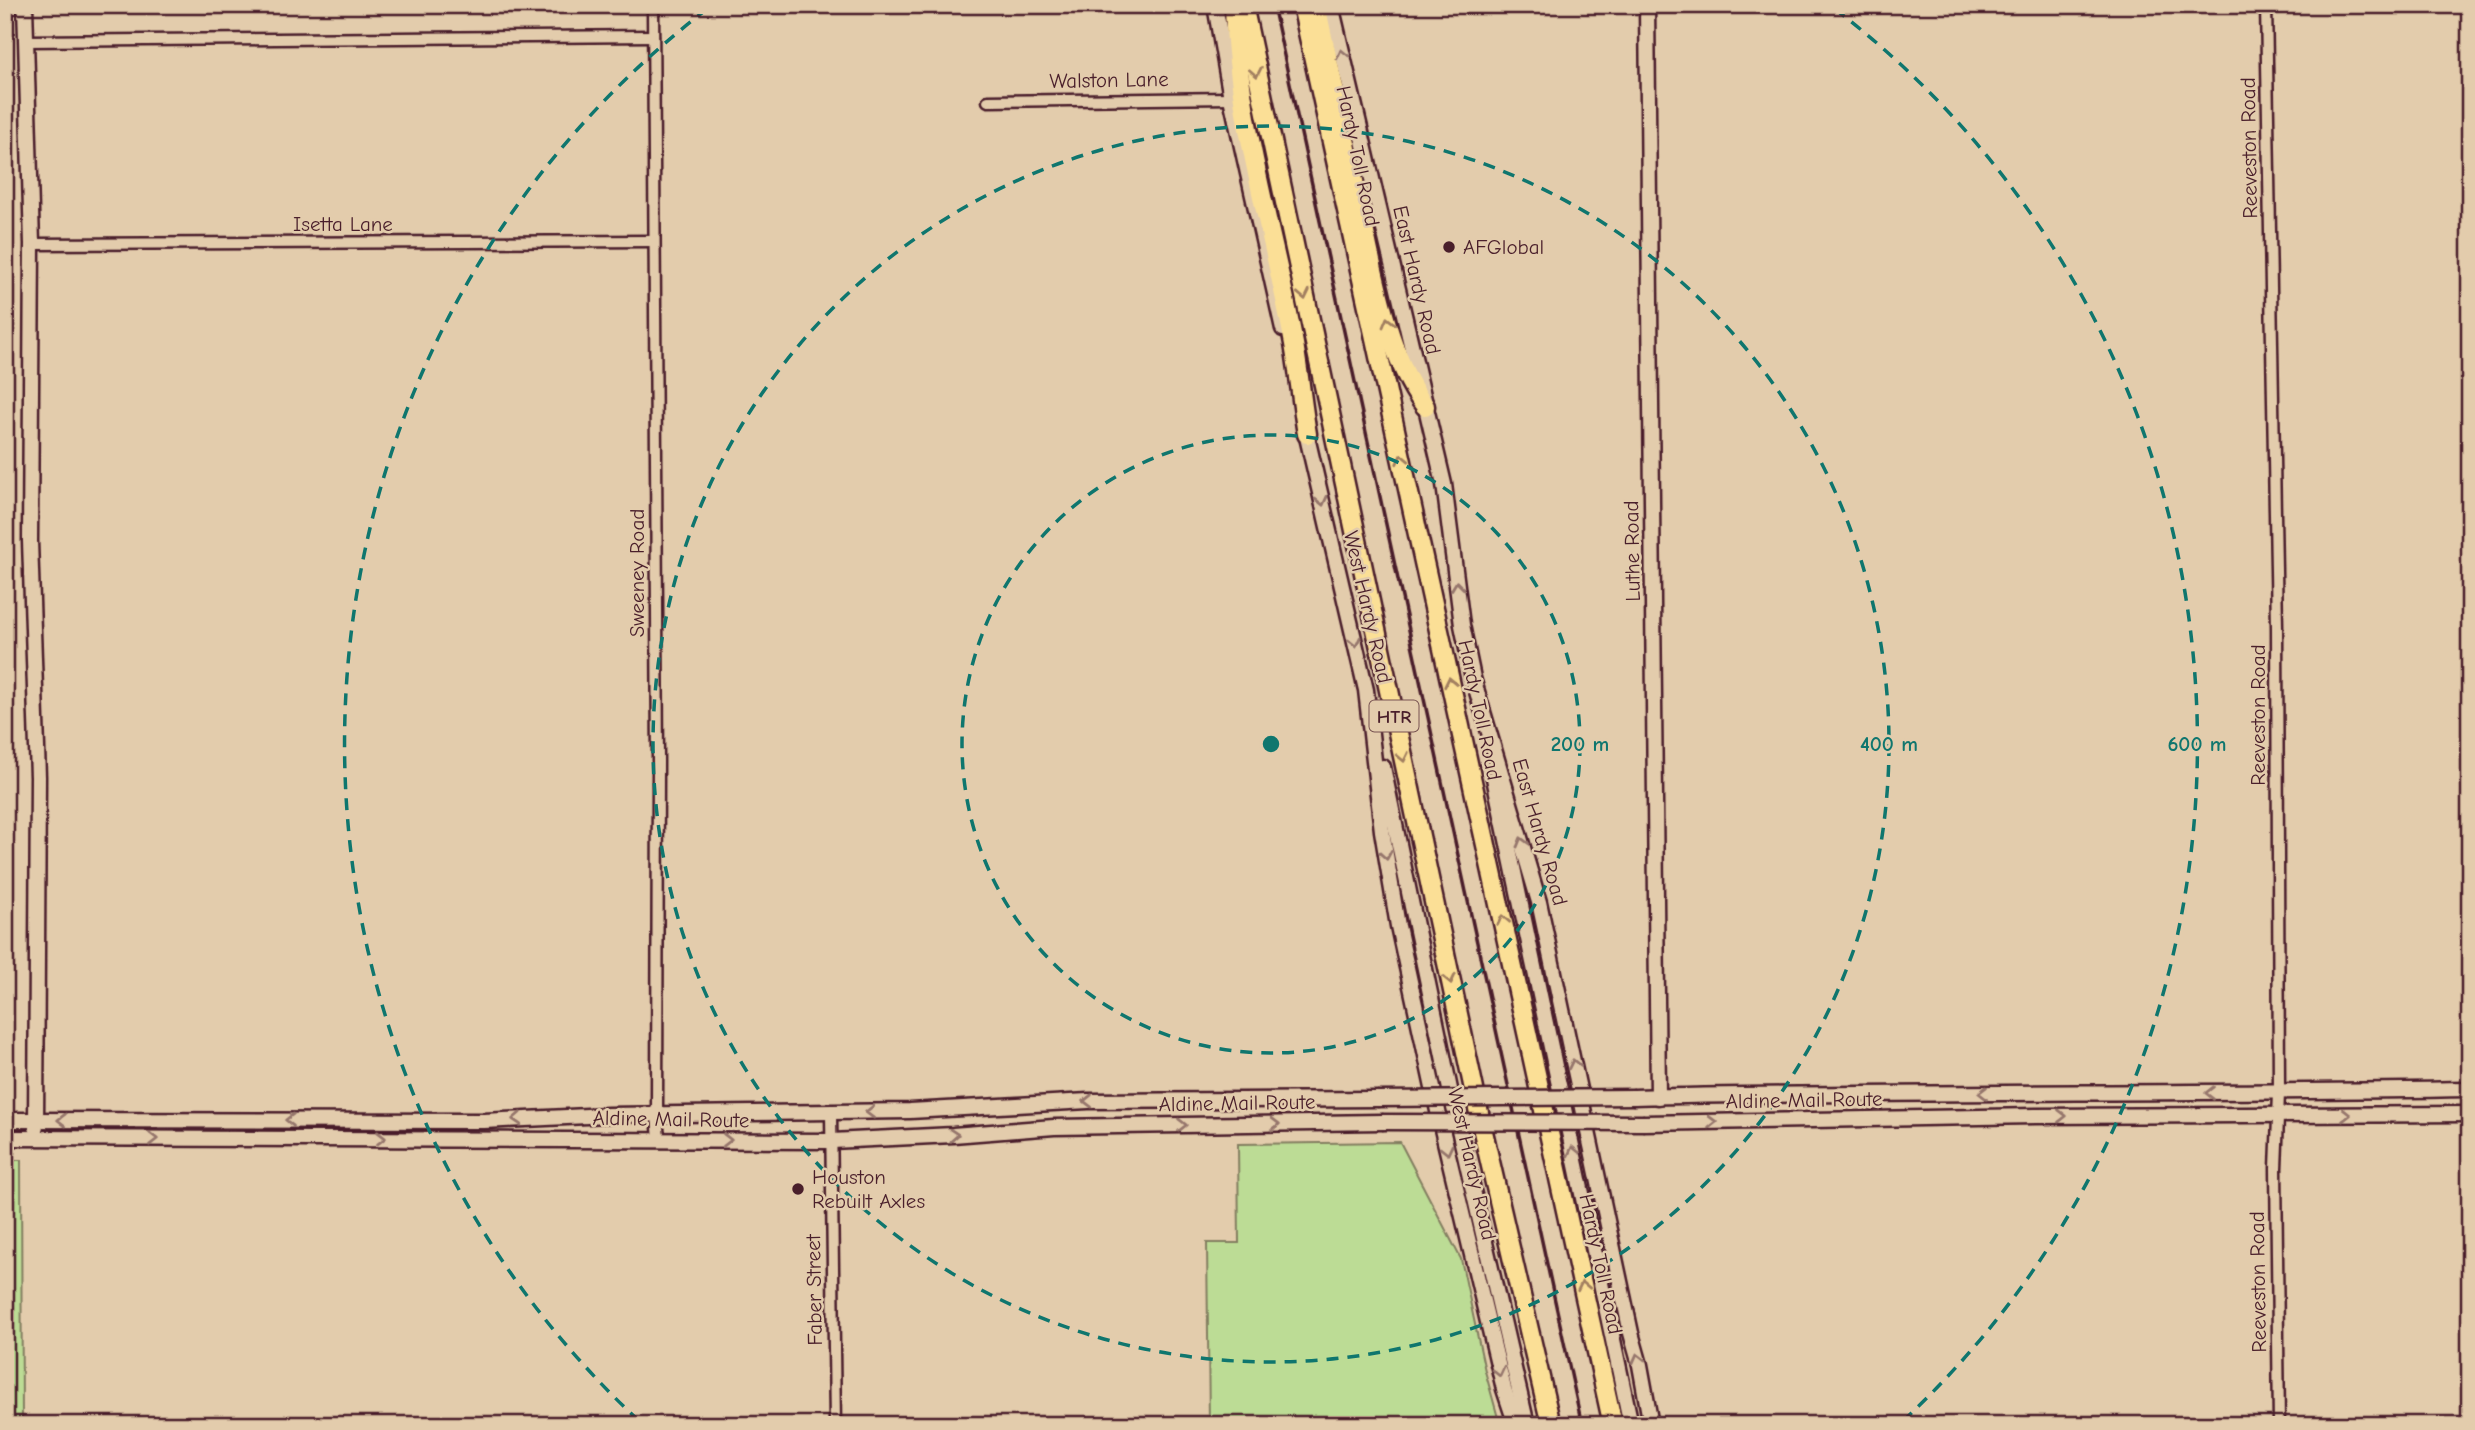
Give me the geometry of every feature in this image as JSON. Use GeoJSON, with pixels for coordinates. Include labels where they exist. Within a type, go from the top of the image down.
{"type":"FeatureCollection","features":[{"type":"Feature","properties":{"kind":"highway"},"geometry":{"type":"LineString","coordinates":[[1234,5],[1235,42],[1258,188],[1294,344],[1307,434]]}},
{"type":"Feature","properties":{"kind":"highway","name":"HTR"},"geometry":{"type":"LineString","coordinates":[[1243,5],[1479,1113],[1551,1425]]}},
{"type":"Feature","properties":{"kind":"highway","name":"Hardy Toll Road"},"geometry":{"type":"LineString","coordinates":[[1302,5],[1613,1425]]}},
{"type":"Feature","properties":{"kind":"highway"},"geometry":{"type":"LineString","coordinates":[[1316,5],[1371,259],[1392,338],[1412,389],[1425,406]]}},
{"type":"Feature","properties":{"kind":"main road"},"geometry":{"type":"LineString","coordinates":[[25,5],[32,244],[30,541],[38,776],[36,1139]]}},
{"type":"Feature","properties":{"kind":"main road","name":"West Hardy Road"},"geometry":{"type":"LineString","coordinates":[[1215,5],[1231,98],[1366,691],[1382,831],[1398,926],[1444,1139],[1504,1389],[1516,1425]]}},
{"type":"Feature","properties":{"kind":"main road","name":"East Hardy Road"},"geometry":{"type":"LineString","coordinates":[[1331,5],[1444,484],[1462,625],[1473,678],[1539,902],[1651,1425]]}},
{"type":"Feature","properties":{"kind":"main road","name":"Luthe Road"},"geometry":{"type":"LineString","coordinates":[[1647,5],[1658,1097]]}},
{"type":"Feature","properties":{"kind":"main road"},"geometry":{"type":"LineString","coordinates":[[1473,678],[1631,1425]]}},
{"type":"Feature","properties":{"kind":"main road"},"geometry":{"type":"LineString","coordinates":[[1366,691],[1452,1099],[1527,1425]]}},
{"type":"Feature","properties":{"kind":"main road","name":"Aldine Mail Route"},"geometry":{"type":"LineString","coordinates":[[5,1120],[484,1121],[657,1114],[910,1111],[1001,1104],[1212,1099],[1560,1099],[1849,1093],[2279,1093],[2470,1089]]}},
{"type":"Feature","properties":{"kind":"main road"},"geometry":{"type":"LineString","coordinates":[[1849,1093],[1850,1120]]}},
{"type":"Feature","properties":{"kind":"main road"},"geometry":{"type":"LineString","coordinates":[[2035,1116],[2036,1093]]}},
{"type":"Feature","properties":{"kind":"main road"},"geometry":{"type":"LineString","coordinates":[[1212,1099],[1217,1125]]}},
{"type":"Feature","properties":{"kind":"main road"},"geometry":{"type":"LineString","coordinates":[[1001,1104],[1004,1131]]}},
{"type":"Feature","properties":{"kind":"main road","name":"Aldine Mail Route"},"geometry":{"type":"LineString","coordinates":[[5,1138],[832,1141],[1054,1126],[2470,1114]]}},
{"type":"Feature","properties":{"kind":"main road"},"geometry":{"type":"LineString","coordinates":[[585,1116],[587,1139]]}},
{"type":"Feature","properties":{"kind":"main road"},"geometry":{"type":"LineString","coordinates":[[414,1120],[416,1138]]}},
{"type":"Feature","properties":{"kind":"main road"},"geometry":{"type":"LineString","coordinates":[[225,1121],[227,1139]]}},
{"type":"Feature","properties":{"kind":"street","name":"Sweeney Road"},"geometry":{"type":"LineString","coordinates":[[653,5],[659,1140]]}},
{"type":"Feature","properties":{"kind":"street","name":"Reeveston Road"},"geometry":{"type":"LineString","coordinates":[[2266,5],[2277,627],[2279,1093],[2276,1168],[2280,1425]]}},
{"type":"Feature","properties":{"kind":"street"},"geometry":{"type":"LineString","coordinates":[[26,41],[653,36]]}},
{"type":"Feature","properties":{"kind":"street","name":"Walston Lane"},"geometry":{"type":"LineString","coordinates":[[988,101],[1231,98]]}},
{"type":"Feature","properties":{"kind":"street","name":"Isetta Lane"},"geometry":{"type":"LineString","coordinates":[[32,244],[654,241]]}},
{"type":"Feature","properties":{"kind":"street","name":"Faber Street"},"geometry":{"type":"LineString","coordinates":[[831,1112],[835,1425]]}},
{"type":"Feature","properties":{"kind":"green space"},"geometry":{"type":"Polygon","coordinates":[[[1400,1142],[1461,1259],[1485,1371],[1500,1425],[1209,1425],[1207,1243],[1239,1243],[1238,1144],[1400,1142]]]}},
{"type":"Feature","properties":{"kind":"green space"},"geometry":{"type":"Polygon","coordinates":[[[5,1160],[21,1160],[22,1425],[5,1425],[5,1160]]]}},
{"type":"Feature","properties":{"kind":"railway"},"geometry":{"type":"LineString","coordinates":[[1273,5],[1582,1425]]}},
{"type":"Feature","properties":{"kind":"place","name":"AFGlobal"},"geometry":{"type":"Point","coordinates":[1449,247]}},
{"type":"Feature","properties":{"kind":"place","name":"Houston Rebuilt Axles"},"geometry":{"type":"Point","coordinates":[798,1189]}}]}
